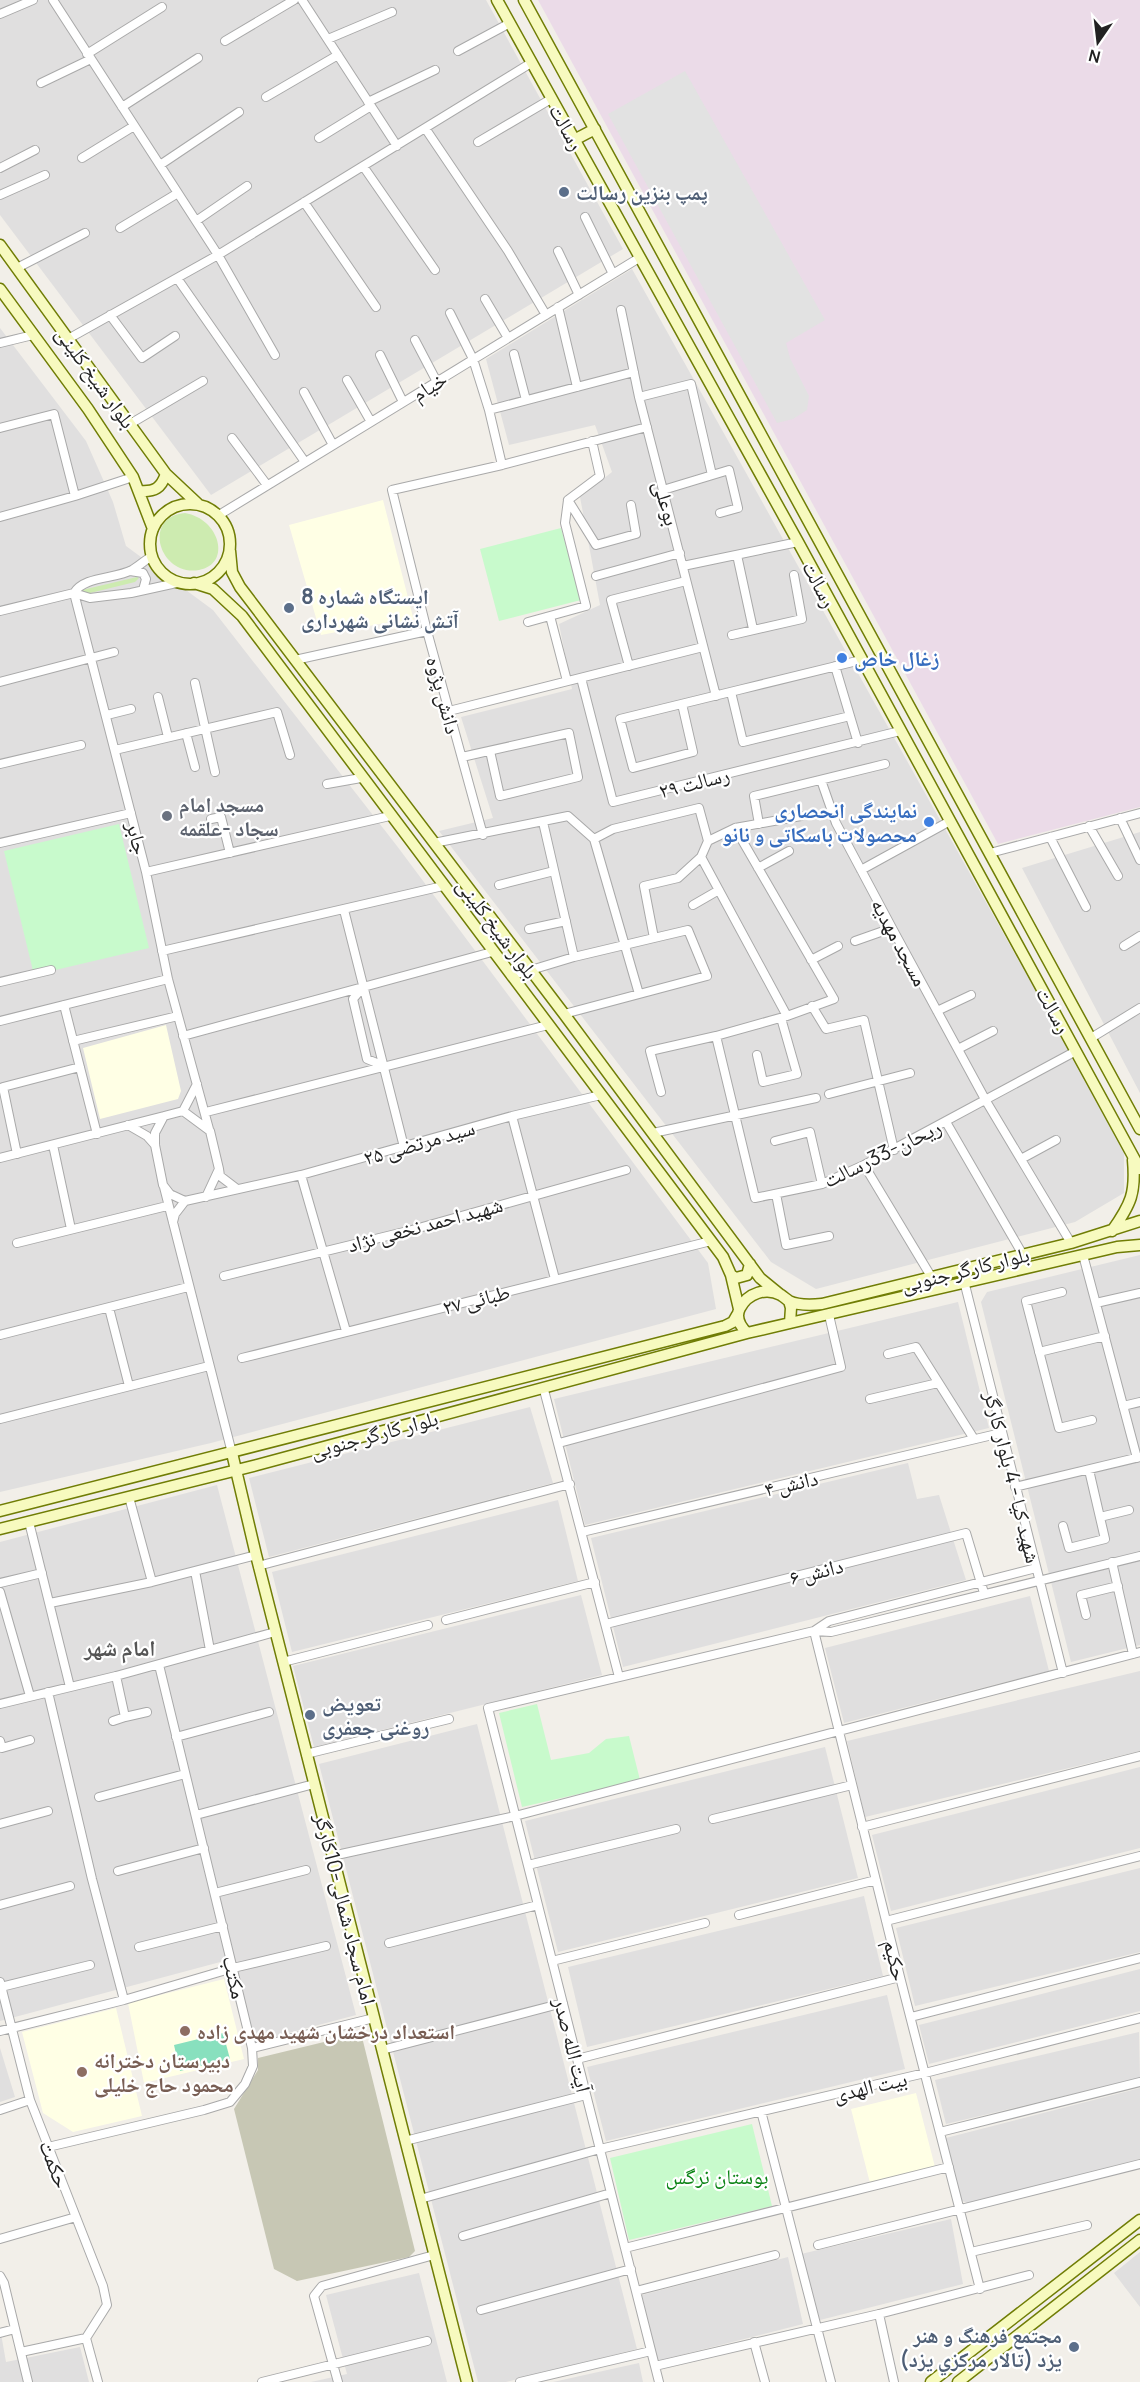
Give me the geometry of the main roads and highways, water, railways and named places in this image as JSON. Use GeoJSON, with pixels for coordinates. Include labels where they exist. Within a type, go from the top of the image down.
{"type":"FeatureCollection","features":[{"type":"Feature","properties":{"kind":"main road","name":"رسالت"},"geometry":{"type":"LineString","coordinates":[[497,0],[798,542],[1140,1169]]}},
{"type":"Feature","properties":{"kind":"main road","name":"رسالت"},"geometry":{"type":"LineString","coordinates":[[524,0],[1140,1129]]}},
{"type":"Feature","properties":{"kind":"main road"},"geometry":{"type":"LineString","coordinates":[[574,140],[595,129]]}},
{"type":"Feature","properties":{"kind":"main road","name":"بلوار شیخ کلینی"},"geometry":{"type":"LineString","coordinates":[[0,245],[166,474],[198,504]]}},
{"type":"Feature","properties":{"kind":"main road","name":"بلوار شیخ کلینی"},"geometry":{"type":"LineString","coordinates":[[0,289],[88,409],[133,477],[153,529]]}},
{"type":"Feature","properties":{"kind":"main road"},"geometry":{"type":"LineString","coordinates":[[140,491],[152,492],[162,486],[166,474]]}},
{"type":"Feature","properties":{"kind":"main road"},"geometry":{"type":"LineString","coordinates":[[198,504],[219,515],[230,538],[230,551],[226,563],[218,573],[207,580],[194,583],[181,582],[168,577],[158,568],[152,556],[150,542],[153,529],[161,516],[172,508],[198,504]]}},
{"type":"Feature","properties":{"kind":"main road"},"geometry":{"type":"LineString","coordinates":[[798,542],[815,533]]}},
{"type":"Feature","properties":{"kind":"main road","name":"بلوار شیخ کلینی"},"geometry":{"type":"LineString","coordinates":[[230,551],[232,572],[240,587],[564,1014],[760,1278],[786,1298]]}},
{"type":"Feature","properties":{"kind":"main road","name":"بلوار شیخ کلینی"},"geometry":{"type":"LineString","coordinates":[[194,583],[213,589],[242,616],[723,1257],[731,1275],[738,1312]]}},
{"type":"Feature","properties":{"kind":"main road"},"geometry":{"type":"LineString","coordinates":[[279,667],[295,660]]}},
{"type":"Feature","properties":{"kind":"main road"},"geometry":{"type":"LineString","coordinates":[[1112,1231],[1125,1212],[1133,1194],[1133,1153]]}},
{"type":"Feature","properties":{"kind":"main road","name":"بلوار کارگر جنوبی"},"geometry":{"type":"LineString","coordinates":[[786,1298],[807,1305],[822,1304],[1071,1243],[1140,1221]]}},
{"type":"Feature","properties":{"kind":"main road","name":"بلوار کارگر جنوبی"},"geometry":{"type":"LineString","coordinates":[[790,1323],[964,1281],[1140,1245]]}},
{"type":"Feature","properties":{"kind":"main road"},"geometry":{"type":"LineString","coordinates":[[731,1275],[736,1278],[747,1275],[750,1264]]}},
{"type":"Feature","properties":{"kind":"main road"},"geometry":{"type":"LineString","coordinates":[[775,1292],[786,1298],[791,1308],[790,1323],[747,1333],[739,1322],[738,1312],[750,1296],[775,1292]]}},
{"type":"Feature","properties":{"kind":"main road","name":"بلوار کارگر جنوبی"},"geometry":{"type":"LineString","coordinates":[[0,1511],[724,1326],[733,1322],[738,1312]]}},
{"type":"Feature","properties":{"kind":"main road","name":"بلوار کارگر جنوبی"},"geometry":{"type":"LineString","coordinates":[[0,1529],[544,1390],[747,1333]]}},
{"type":"Feature","properties":{"kind":"main road","name":"امام سجاد شمالی-10کارگر"},"geometry":{"type":"LineString","coordinates":[[232,1453],[257,1561],[467,2382]]}},
{"type":"Feature","properties":{"kind":"main road"},"geometry":{"type":"LineString","coordinates":[[931,2382],[1140,2220]]}},
{"type":"Feature","properties":{"kind":"main road"},"geometry":{"type":"LineString","coordinates":[[958,2382],[1140,2240]]}},
{"type":"Feature","properties":{"kind":"place","name":"پمپ بنزین رسالت"},"geometry":{"type":"Point","coordinates":[564,192]}},
{"type":"Feature","properties":{"kind":"place","name":"ایستگاه شماره 8 آتش نشانی شهرداری"},"geometry":{"type":"Point","coordinates":[289,608]}},
{"type":"Feature","properties":{"kind":"place","name":"زغال خاص"},"geometry":{"type":"Point","coordinates":[842,658]}},
{"type":"Feature","properties":{"kind":"place","name":"مسجد امام سجاد -علقمه"},"geometry":{"type":"Point","coordinates":[167,816]}},
{"type":"Feature","properties":{"kind":"place","name":"نمایندگی انحصاری محصولات باسکاتی و نانو"},"geometry":{"type":"Point","coordinates":[929,822]}},
{"type":"Feature","properties":{"kind":"place","name":"تعویض روغنی جعفری"},"geometry":{"type":"Point","coordinates":[310,1715]}},
{"type":"Feature","properties":{"kind":"place","name":"استعداد درخشان شهید مهدی زاده"},"geometry":{"type":"Point","coordinates":[185,2031]}},
{"type":"Feature","properties":{"kind":"place","name":"دبيرستان دخترانه محمود حاج خلیلی"},"geometry":{"type":"Point","coordinates":[82,2072]}},
{"type":"Feature","properties":{"kind":"place","name":"مجتمع فرهنگ و هنر یزد (تالار مركزي یزد)"},"geometry":{"type":"Point","coordinates":[1074,2347]}},
{"type":"Feature","properties":{"kind":"district","name":"امام شهر"},"geometry":{"type":"Point","coordinates":[120,1648]}},
{"type":"Feature","properties":{"kind":"park label","name":"بوستان نرگس"},"geometry":{"type":"Point","coordinates":[717,2176]}}]}
